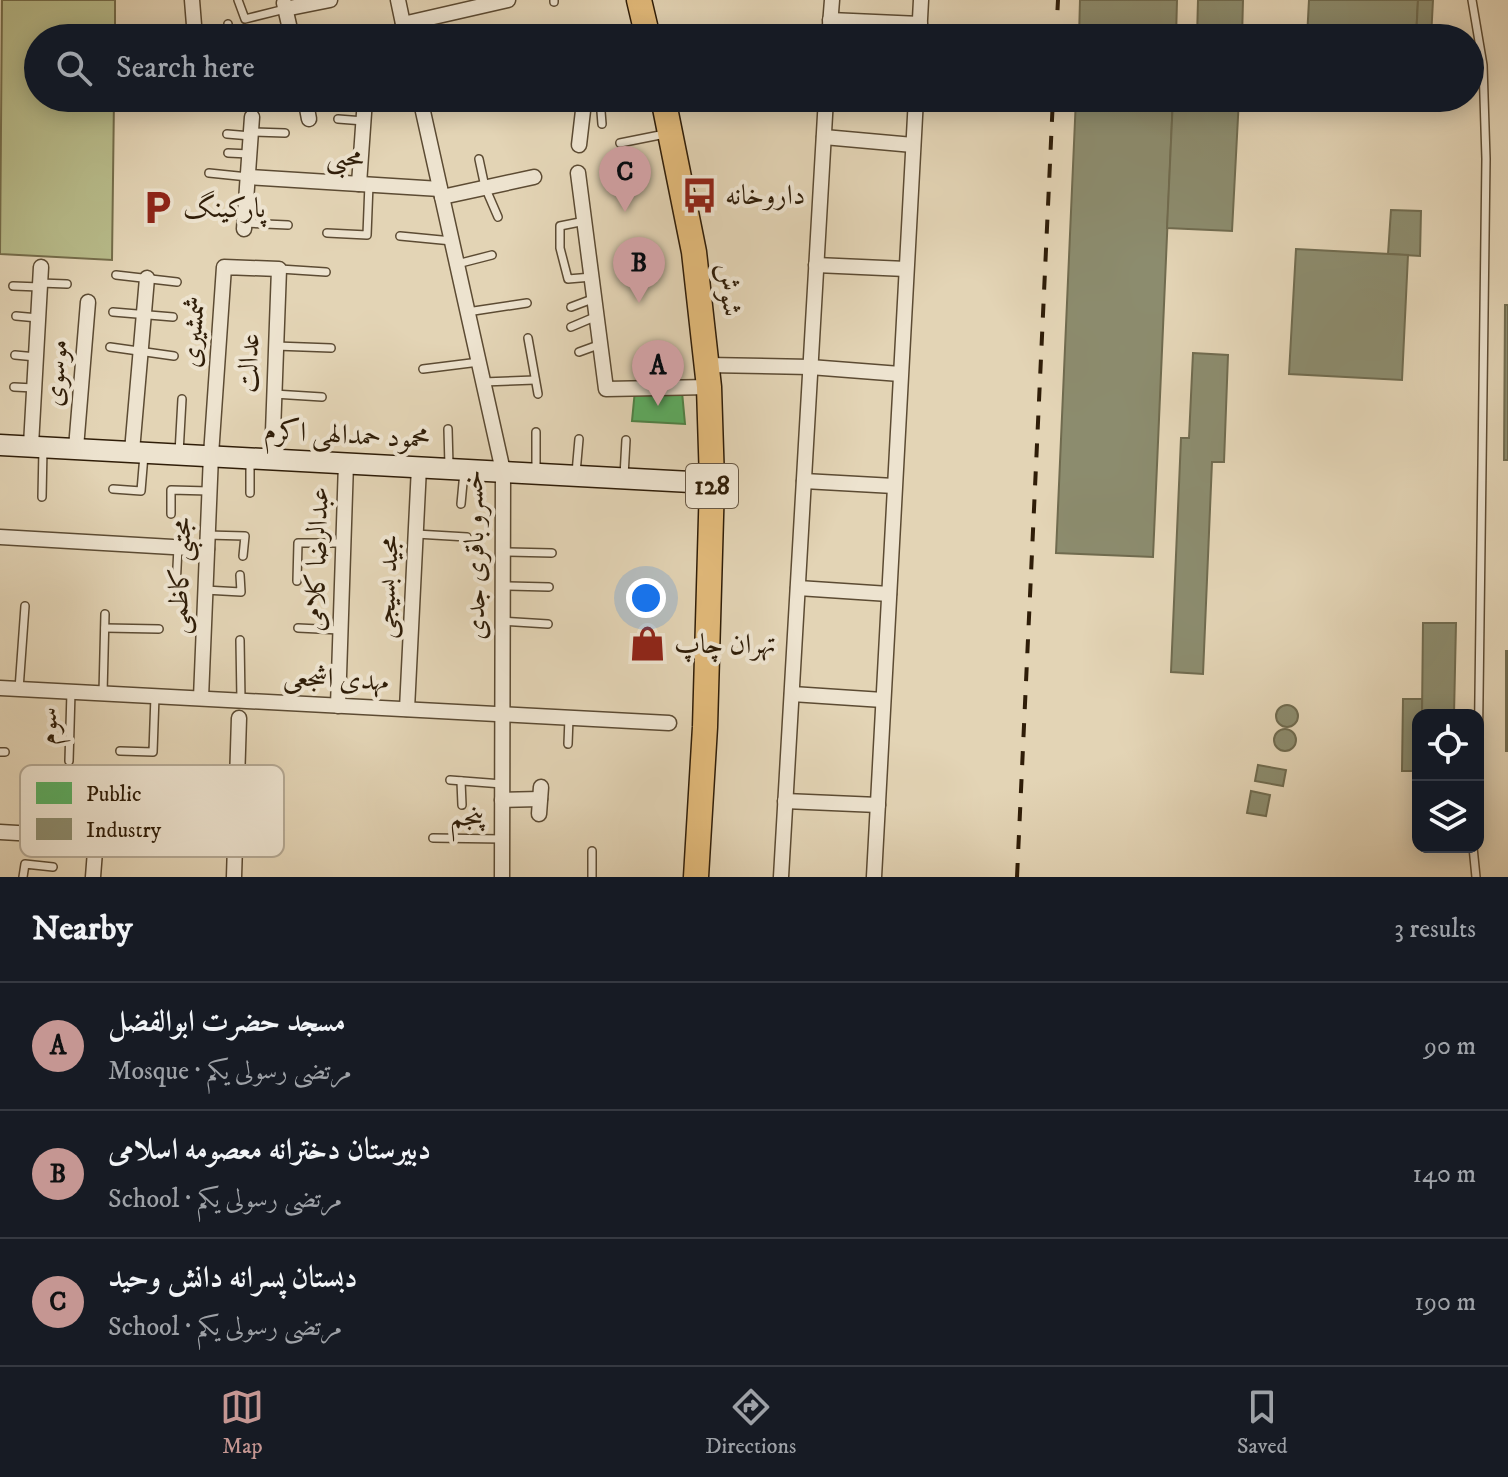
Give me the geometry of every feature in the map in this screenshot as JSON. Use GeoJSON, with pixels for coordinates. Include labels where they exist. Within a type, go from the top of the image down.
{"type":"FeatureCollection","features":[{"type":"Feature","properties":{"kind":"main road"},"geometry":{"type":"LineString","coordinates":[[639,0],[645,24]]}},
{"type":"Feature","properties":{"kind":"main road","name":"شوش"},"geometry":{"type":"LineString","coordinates":[[666,112],[694,252],[709,376],[712,498],[705,727],[696,877]]}},
{"type":"Feature","properties":{"kind":"street"},"geometry":{"type":"LineString","coordinates":[[192,0],[194,24]]}},
{"type":"Feature","properties":{"kind":"street"},"geometry":{"type":"LineString","coordinates":[[284,5],[330,0]]}},
{"type":"Feature","properties":{"kind":"street"},"geometry":{"type":"LineString","coordinates":[[398,0],[403,24]]}},
{"type":"Feature","properties":{"kind":"street"},"geometry":{"type":"LineString","coordinates":[[428,24],[508,0]]}},
{"type":"Feature","properties":{"kind":"street"},"geometry":{"type":"LineString","coordinates":[[830,24],[832,0]]}},
{"type":"Feature","properties":{"kind":"street"},"geometry":{"type":"LineString","coordinates":[[919,24],[921,0]]}},
{"type":"Feature","properties":{"kind":"street"},"geometry":{"type":"LineString","coordinates":[[830,20],[862,24]]}},
{"type":"Feature","properties":{"kind":"street"},"geometry":{"type":"LineString","coordinates":[[308,112],[309,119]]}},
{"type":"Feature","properties":{"kind":"street"},"geometry":{"type":"LineString","coordinates":[[364,112],[364,184]]}},
{"type":"Feature","properties":{"kind":"street","name":"خسرو باقری جدی"},"geometry":{"type":"LineString","coordinates":[[423,112],[503,471],[502,877]]}},
{"type":"Feature","properties":{"kind":"street"},"geometry":{"type":"LineString","coordinates":[[579,145],[591,112]]}},
{"type":"Feature","properties":{"kind":"street"},"geometry":{"type":"LineString","coordinates":[[781,877],[825,112]]}},
{"type":"Feature","properties":{"kind":"street"},"geometry":{"type":"LineString","coordinates":[[874,877],[915,112]]}},
{"type":"Feature","properties":{"kind":"street"},"geometry":{"type":"LineString","coordinates":[[244,226],[251,128]]}},
{"type":"Feature","properties":{"kind":"street"},"geometry":{"type":"LineString","coordinates":[[824,137],[913,145]]}},
{"type":"Feature","properties":{"kind":"street"},"geometry":{"type":"LineString","coordinates":[[578,173],[606,389],[810,367],[900,374]]}},
{"type":"Feature","properties":{"kind":"street","name":"محبی"},"geometry":{"type":"LineString","coordinates":[[248,177],[364,184],[441,193],[534,177]]}},
{"type":"Feature","properties":{"kind":"street"},"geometry":{"type":"LineString","coordinates":[[816,265],[906,269]]}},
{"type":"Feature","properties":{"kind":"street"},"geometry":{"type":"LineString","coordinates":[[37,446],[34,388],[41,267]]}},
{"type":"Feature","properties":{"kind":"street","name":"شمشیری"},"geometry":{"type":"LineString","coordinates":[[211,455],[224,267],[279,269]]}},
{"type":"Feature","properties":{"kind":"street","name":"عدالت"},"geometry":{"type":"LineString","coordinates":[[272,459],[279,269]]}},
{"type":"Feature","properties":{"kind":"street"},"geometry":{"type":"LineString","coordinates":[[138,452],[147,278]]}},
{"type":"Feature","properties":{"kind":"street","name":"موسوی"},"geometry":{"type":"LineString","coordinates":[[76,448],[88,302]]}},
{"type":"Feature","properties":{"kind":"street","name":"محمود حمدالهی اکرم"},"geometry":{"type":"LineString","coordinates":[[0,445],[691,482]]}},
{"type":"Feature","properties":{"kind":"street","name":"مجتبی کاظمی"},"geometry":{"type":"LineString","coordinates":[[201,698],[211,455]]}},
{"type":"Feature","properties":{"kind":"street","name":"عبدالرضا کلامی"},"geometry":{"type":"LineString","coordinates":[[338,706],[346,463]]}},
{"type":"Feature","properties":{"kind":"street","name":"مجید بسیجی"},"geometry":{"type":"LineString","coordinates":[[407,709],[419,467]]}},
{"type":"Feature","properties":{"kind":"street"},"geometry":{"type":"LineString","coordinates":[[804,481],[894,486]]}},
{"type":"Feature","properties":{"kind":"street"},"geometry":{"type":"LineString","coordinates":[[0,537],[178,547],[207,542]]}},
{"type":"Feature","properties":{"kind":"street"},"geometry":{"type":"LineString","coordinates":[[798,588],[889,594]]}},
{"type":"Feature","properties":{"kind":"street","name":"مهدی اشجعی"},"geometry":{"type":"LineString","coordinates":[[0,688],[669,723]]}},
{"type":"Feature","properties":{"kind":"street"},"geometry":{"type":"LineString","coordinates":[[792,694],[883,700]]}},
{"type":"Feature","properties":{"kind":"street"},"geometry":{"type":"LineString","coordinates":[[238,765],[239,718]]}},
{"type":"Feature","properties":{"kind":"street"},"geometry":{"type":"LineString","coordinates":[[502,800],[540,800]]}},
{"type":"Feature","properties":{"kind":"street"},"geometry":{"type":"LineString","coordinates":[[785,801],[878,805]]}},
{"type":"Feature","properties":{"kind":"street"},"geometry":{"type":"LineString","coordinates":[[0,832],[20,833]]}},
{"type":"Feature","properties":{"kind":"street"},"geometry":{"type":"LineString","coordinates":[[93,877],[95,857]]}},
{"type":"Feature","properties":{"kind":"street"},"geometry":{"type":"LineString","coordinates":[[234,877],[235,857]]}},
{"type":"Feature","properties":{"kind":"lane"},"geometry":{"type":"LineString","coordinates":[[238,0],[245,19],[284,5]]}},
{"type":"Feature","properties":{"kind":"lane"},"geometry":{"type":"LineString","coordinates":[[1472,0],[1476,24]]}},
{"type":"Feature","properties":{"kind":"lane"},"geometry":{"type":"LineString","coordinates":[[1479,709],[1486,159],[1484,96]]}},
{"type":"Feature","properties":{"kind":"lane"},"geometry":{"type":"LineString","coordinates":[[599,112],[602,124]]}},
{"type":"Feature","properties":{"kind":"lane"},"geometry":{"type":"LineString","coordinates":[[338,119],[364,121]]}},
{"type":"Feature","properties":{"kind":"lane"},"geometry":{"type":"LineString","coordinates":[[227,134],[251,128],[285,133]]}},
{"type":"Feature","properties":{"kind":"lane"},"geometry":{"type":"LineString","coordinates":[[620,143],[671,133]]}},
{"type":"Feature","properties":{"kind":"lane"},"geometry":{"type":"LineString","coordinates":[[228,153],[249,154]]}},
{"type":"Feature","properties":{"kind":"lane"},"geometry":{"type":"LineString","coordinates":[[479,159],[485,187],[498,217]]}},
{"type":"Feature","properties":{"kind":"lane"},"geometry":{"type":"LineString","coordinates":[[209,173],[248,177]]}},
{"type":"Feature","properties":{"kind":"lane"},"geometry":{"type":"LineString","coordinates":[[327,233],[367,235],[364,184]]}},
{"type":"Feature","properties":{"kind":"lane"},"geometry":{"type":"LineString","coordinates":[[585,221],[560,226],[560,248],[568,279],[592,277]]}},
{"type":"Feature","properties":{"kind":"lane"},"geometry":{"type":"LineString","coordinates":[[244,226],[288,225]]}},
{"type":"Feature","properties":{"kind":"lane"},"geometry":{"type":"LineString","coordinates":[[400,236],[452,241]]}},
{"type":"Feature","properties":{"kind":"lane"},"geometry":{"type":"LineString","coordinates":[[457,264],[492,255]]}},
{"type":"Feature","properties":{"kind":"lane"},"geometry":{"type":"LineString","coordinates":[[279,269],[326,272]]}},
{"type":"Feature","properties":{"kind":"lane"},"geometry":{"type":"LineString","coordinates":[[116,275],[177,282]]}},
{"type":"Feature","properties":{"kind":"lane"},"geometry":{"type":"LineString","coordinates":[[13,286],[67,284]]}},
{"type":"Feature","properties":{"kind":"lane"},"geometry":{"type":"LineString","coordinates":[[571,307],[595,298]]}},
{"type":"Feature","properties":{"kind":"lane"},"geometry":{"type":"LineString","coordinates":[[467,312],[527,303]]}},
{"type":"Feature","properties":{"kind":"lane"},"geometry":{"type":"LineString","coordinates":[[113,312],[173,317]]}},
{"type":"Feature","properties":{"kind":"lane"},"geometry":{"type":"LineString","coordinates":[[16,316],[38,318]]}},
{"type":"Feature","properties":{"kind":"lane"},"geometry":{"type":"LineString","coordinates":[[571,327],[597,316]]}},
{"type":"Feature","properties":{"kind":"lane"},"geometry":{"type":"LineString","coordinates":[[528,338],[538,394]]}},
{"type":"Feature","properties":{"kind":"lane"},"geometry":{"type":"LineString","coordinates":[[579,352],[601,344]]}},
{"type":"Feature","properties":{"kind":"lane"},"geometry":{"type":"LineString","coordinates":[[276,346],[331,348]]}},
{"type":"Feature","properties":{"kind":"lane"},"geometry":{"type":"LineString","coordinates":[[110,347],[174,356]]}},
{"type":"Feature","properties":{"kind":"lane"},"geometry":{"type":"LineString","coordinates":[[15,355],[36,357]]}},
{"type":"Feature","properties":{"kind":"lane"},"geometry":{"type":"LineString","coordinates":[[423,369],[479,362]]}},
{"type":"Feature","properties":{"kind":"lane"},"geometry":{"type":"LineString","coordinates":[[483,382],[535,380]]}},
{"type":"Feature","properties":{"kind":"lane"},"geometry":{"type":"LineString","coordinates":[[14,387],[34,388]]}},
{"type":"Feature","properties":{"kind":"lane"},"geometry":{"type":"LineString","coordinates":[[274,394],[322,397]]}},
{"type":"Feature","properties":{"kind":"lane"},"geometry":{"type":"LineString","coordinates":[[179,454],[182,399]]}},
{"type":"Feature","properties":{"kind":"lane"},"geometry":{"type":"LineString","coordinates":[[448,429],[461,504]]}},
{"type":"Feature","properties":{"kind":"lane"},"geometry":{"type":"LineString","coordinates":[[536,432],[536,473]]}},
{"type":"Feature","properties":{"kind":"lane"},"geometry":{"type":"LineString","coordinates":[[576,475],[579,439]]}},
{"type":"Feature","properties":{"kind":"lane"},"geometry":{"type":"LineString","coordinates":[[624,478],[626,440]]}},
{"type":"Feature","properties":{"kind":"lane"},"geometry":{"type":"LineString","coordinates":[[37,446],[42,497]]}},
{"type":"Feature","properties":{"kind":"lane"},"geometry":{"type":"LineString","coordinates":[[113,489],[141,491],[138,452]]}},
{"type":"Feature","properties":{"kind":"lane"},"geometry":{"type":"LineString","coordinates":[[250,458],[250,493]]}},
{"type":"Feature","properties":{"kind":"lane"},"geometry":{"type":"LineString","coordinates":[[171,514],[171,490],[209,491]]}},
{"type":"Feature","properties":{"kind":"lane"},"geometry":{"type":"LineString","coordinates":[[416,534],[467,537]]}},
{"type":"Feature","properties":{"kind":"lane"},"geometry":{"type":"LineString","coordinates":[[207,542],[245,536],[243,556]]}},
{"type":"Feature","properties":{"kind":"lane"},"geometry":{"type":"LineString","coordinates":[[297,581],[298,543],[343,543]]}},
{"type":"Feature","properties":{"kind":"lane"},"geometry":{"type":"LineString","coordinates":[[176,588],[178,547]]}},
{"type":"Feature","properties":{"kind":"lane"},"geometry":{"type":"LineString","coordinates":[[503,552],[552,553]]}},
{"type":"Feature","properties":{"kind":"lane"},"geometry":{"type":"LineString","coordinates":[[205,590],[241,592],[240,575]]}},
{"type":"Feature","properties":{"kind":"lane"},"geometry":{"type":"LineString","coordinates":[[503,586],[549,587]]}},
{"type":"Feature","properties":{"kind":"lane"},"geometry":{"type":"LineString","coordinates":[[19,689],[25,606]]}},
{"type":"Feature","properties":{"kind":"lane"},"geometry":{"type":"LineString","coordinates":[[103,693],[105,614]]}},
{"type":"Feature","properties":{"kind":"lane"},"geometry":{"type":"LineString","coordinates":[[502,621],[548,624]]}},
{"type":"Feature","properties":{"kind":"lane"},"geometry":{"type":"LineString","coordinates":[[105,628],[159,629]]}},
{"type":"Feature","properties":{"kind":"lane"},"geometry":{"type":"LineString","coordinates":[[298,628],[340,630]]}},
{"type":"Feature","properties":{"kind":"lane"},"geometry":{"type":"LineString","coordinates":[[240,640],[241,700]]}},
{"type":"Feature","properties":{"kind":"lane","name":"سوم"},"geometry":{"type":"LineString","coordinates":[[69,761],[71,692]]}},
{"type":"Feature","properties":{"kind":"lane"},"geometry":{"type":"LineString","coordinates":[[120,751],[153,752],[155,696]]}},
{"type":"Feature","properties":{"kind":"lane"},"geometry":{"type":"LineString","coordinates":[[568,744],[569,718]]}},
{"type":"Feature","properties":{"kind":"lane"},"geometry":{"type":"LineString","coordinates":[[450,780],[502,784]]}},
{"type":"Feature","properties":{"kind":"lane"},"geometry":{"type":"LineString","coordinates":[[461,781],[462,805]]}},
{"type":"Feature","properties":{"kind":"lane","name":"پنجم"},"geometry":{"type":"LineString","coordinates":[[433,838],[502,839]]}},
{"type":"Feature","properties":{"kind":"lane"},"geometry":{"type":"LineString","coordinates":[[592,851],[592,877]]}},
{"type":"Feature","properties":{"kind":"lane"},"geometry":{"type":"LineString","coordinates":[[1474,853],[1476,877]]}},
{"type":"Feature","properties":{"kind":"lane"},"geometry":{"type":"LineString","coordinates":[[23,877],[25,864],[53,867]]}},
{"type":"Feature","properties":{"kind":"green space"},"geometry":{"type":"Polygon","coordinates":[[[2,0],[115,0],[115,24],[24,24],[24,112],[114,112],[112,260],[0,254],[2,0]]]}},
{"type":"Feature","properties":{"kind":"building: Public"},"geometry":{"type":"Polygon","coordinates":[[[635,390],[682,392],[685,424],[632,421],[635,390]]]}},
{"type":"Feature","properties":{"kind":"building: Industry"},"geometry":{"type":"Polygon","coordinates":[[[1080,0],[1177,0],[1176,24],[1079,24],[1080,0]]]}},
{"type":"Feature","properties":{"kind":"building: Industry"},"geometry":{"type":"Polygon","coordinates":[[[1198,0],[1243,0],[1242,24],[1197,24],[1198,0]]]}},
{"type":"Feature","properties":{"kind":"building: Industry"},"geometry":{"type":"Polygon","coordinates":[[[1309,0],[1418,0],[1417,24],[1308,24],[1309,0]]]}},
{"type":"Feature","properties":{"kind":"building: Industry"},"geometry":{"type":"Polygon","coordinates":[[[1418,0],[1433,0],[1432,24],[1417,24],[1418,0]]]}},
{"type":"Feature","properties":{"kind":"building: Industry"},"geometry":{"type":"Polygon","coordinates":[[[1075,112],[1172,112],[1153,557],[1056,553],[1075,112]]]}},
{"type":"Feature","properties":{"kind":"building: Industry"},"geometry":{"type":"Polygon","coordinates":[[[1172,112],[1238,112],[1232,231],[1167,228],[1172,112]]]}},
{"type":"Feature","properties":{"kind":"building: Industry"},"geometry":{"type":"Polygon","coordinates":[[[1391,210],[1421,211],[1420,256],[1388,254],[1391,210]]]}},
{"type":"Feature","properties":{"kind":"building: Industry"},"geometry":{"type":"Polygon","coordinates":[[[1296,249],[1408,255],[1402,380],[1289,374],[1296,249]]]}},
{"type":"Feature","properties":{"kind":"building: Industry"},"geometry":{"type":"Polygon","coordinates":[[[1505,305],[1508,305],[1508,460],[1504,460],[1505,305]]]}},
{"type":"Feature","properties":{"kind":"building: Industry"},"geometry":{"type":"Polygon","coordinates":[[[1193,353],[1228,355],[1224,462],[1212,462],[1203,674],[1171,672],[1181,438],[1189,438],[1193,353]]]}},
{"type":"Feature","properties":{"kind":"building: Industry"},"geometry":{"type":"Polygon","coordinates":[[[1423,623],[1456,623],[1454,709],[1422,709],[1423,623]]]}},
{"type":"Feature","properties":{"kind":"building: Industry"},"geometry":{"type":"Polygon","coordinates":[[[1508,651],[1508,751],[1506,751],[1508,651]]]}},
{"type":"Feature","properties":{"kind":"building: Industry"},"geometry":{"type":"Polygon","coordinates":[[[1403,699],[1422,699],[1422,709],[1412,709],[1412,771],[1402,771],[1403,699]]]}},
{"type":"Feature","properties":{"kind":"building: Industry"},"geometry":{"type":"Polygon","coordinates":[[[1287,705],[1295,708],[1298,716],[1295,724],[1287,727],[1279,724],[1276,716],[1279,708],[1287,705]]]}},
{"type":"Feature","properties":{"kind":"building: Industry"},"geometry":{"type":"Polygon","coordinates":[[[1285,729],[1293,732],[1296,740],[1293,748],[1285,751],[1277,748],[1274,740],[1277,732],[1285,729]]]}},
{"type":"Feature","properties":{"kind":"building: Industry"},"geometry":{"type":"Polygon","coordinates":[[[1258,765],[1286,770],[1283,786],[1255,781],[1258,765]]]}},
{"type":"Feature","properties":{"kind":"building: Industry"},"geometry":{"type":"Polygon","coordinates":[[[1251,791],[1270,795],[1266,816],[1247,813],[1251,791]]]}},
{"type":"Feature","properties":{"kind":"railway"},"geometry":{"type":"LineString","coordinates":[[1057,24],[1058,0]]}},
{"type":"Feature","properties":{"kind":"railway"},"geometry":{"type":"LineString","coordinates":[[1017,877],[1052,112]]}},
{"type":"Feature","properties":{"kind":"place","name":"داروخانه"},"geometry":{"type":"Point","coordinates":[699,195]}},
{"type":"Feature","properties":{"kind":"place","name":"پارکینگ"},"geometry":{"type":"Point","coordinates":[157,208]}},
{"type":"Feature","properties":{"kind":"place","name":"دبستان پسرانه دانش وحید"},"geometry":{"type":"Point","coordinates":[625,212]}},
{"type":"Feature","properties":{"kind":"place","name":"دبیرستان دخترانه معصومه اسلامی"},"geometry":{"type":"Point","coordinates":[639,303]}},
{"type":"Feature","properties":{"kind":"place","name":"مسجد حضرت ابوالفضل"},"geometry":{"type":"Point","coordinates":[658,406]}},
{"type":"Feature","properties":{"kind":"place","name":"تهران چاپ"},"geometry":{"type":"Point","coordinates":[648,644]}}]}
